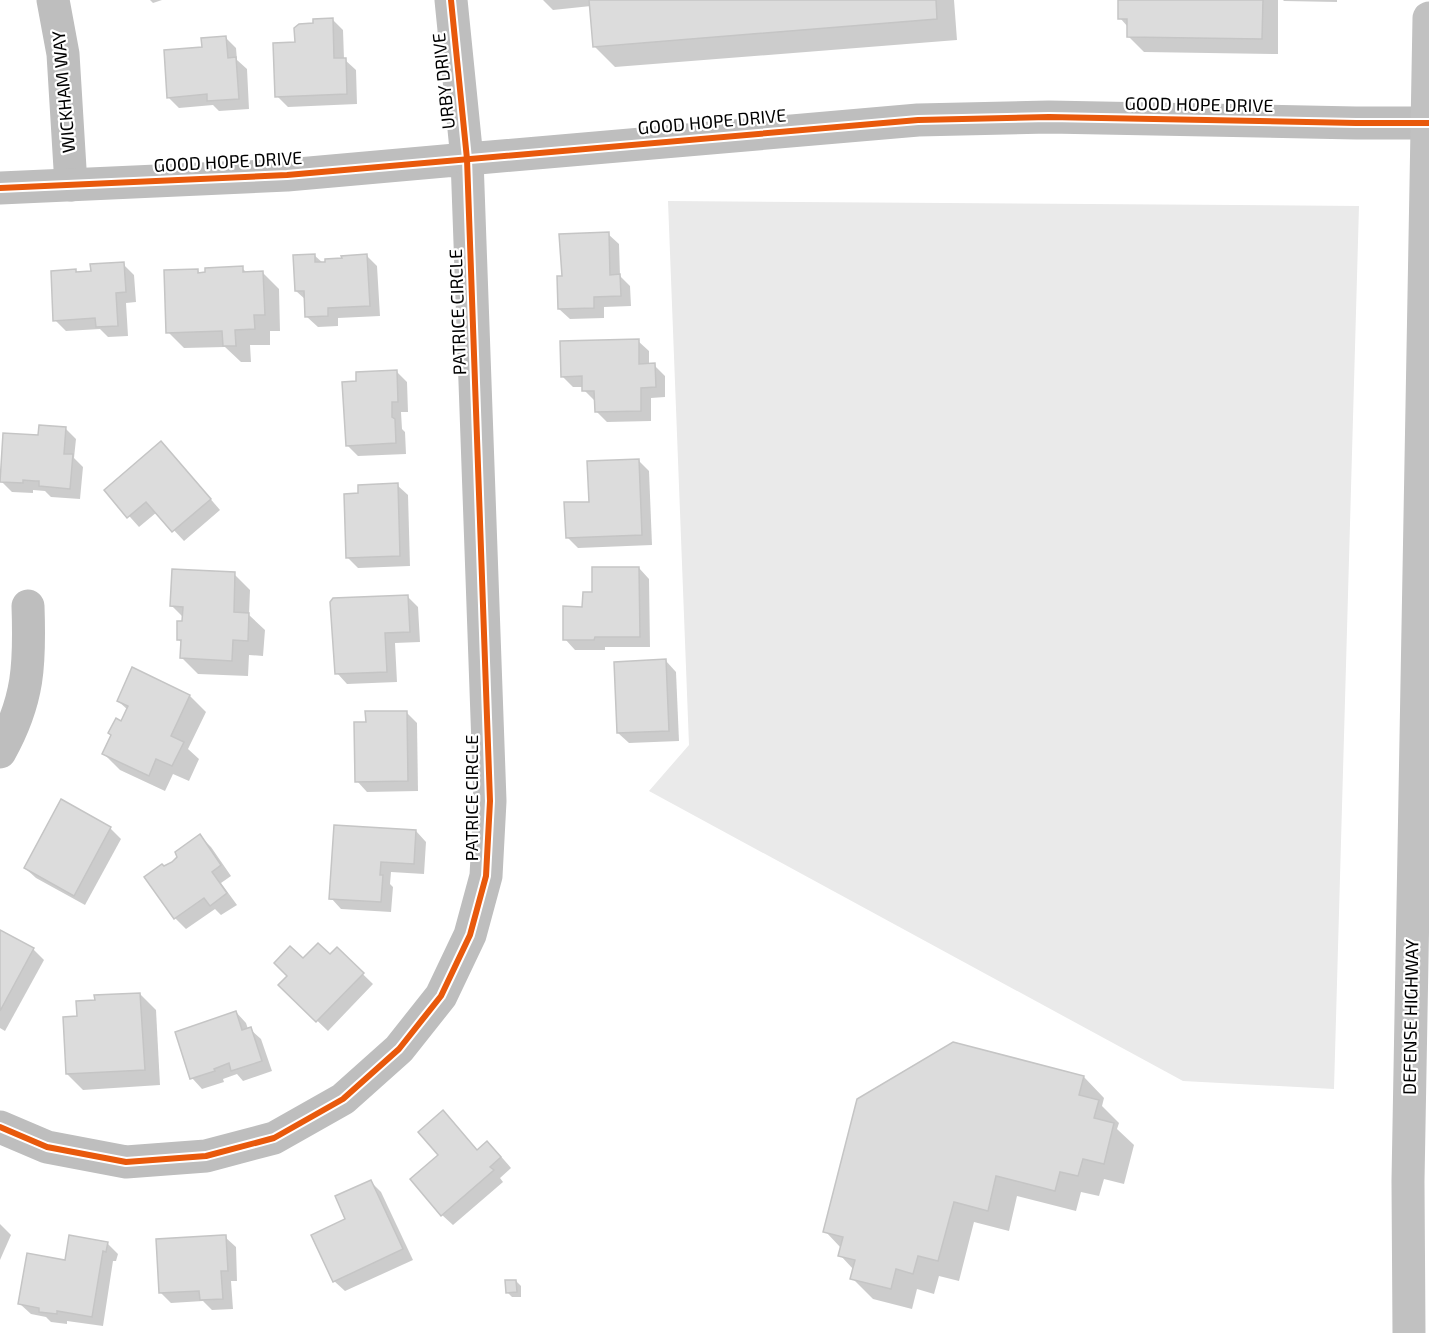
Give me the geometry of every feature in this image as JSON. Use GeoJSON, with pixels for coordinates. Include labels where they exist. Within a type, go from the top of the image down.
{"type":"FeatureCollection","features":[{"type":"Feature","properties":{"kind":"main road","name":"DEFENSE HIGHWAY"},"geometry":{"type":"LineString","coordinates":[[1409,1333],[1408,1181],[1429,18]]}},
{"type":"Feature","properties":{"kind":"street","name":"WICKHAM WAY"},"geometry":{"type":"LineString","coordinates":[[53,0],[63,54],[71,184]]}},
{"type":"Feature","properties":{"kind":"street","name":"URBY DRIVE"},"geometry":{"type":"LineString","coordinates":[[451,0],[467,159]]}},
{"type":"Feature","properties":{"kind":"street","name":"GOOD HOPE DRIVE"},"geometry":{"type":"LineString","coordinates":[[0,188],[287,175],[918,120],[1049,117],[1428,123]]}},
{"type":"Feature","properties":{"kind":"street","name":"PATRICE CIRCLE"},"geometry":{"type":"LineString","coordinates":[[0,1127],[47,1147],[126,1162],[206,1156],[274,1138],[343,1099],[399,1049],[441,996],[470,934],[486,876],[490,801],[467,159]]}},
{"type":"Feature","properties":{"kind":"street"},"geometry":{"type":"LineString","coordinates":[[0,752],[13,729],[24,696],[30,654],[28,606]]}},
{"type":"Feature","properties":{"kind":"shaded area"},"geometry":{"type":"Polygon","coordinates":[[[668,201],[1359,206],[1334,1089],[1183,1081],[649,791],[689,745],[668,201]]]}},
{"type":"Feature","properties":{"kind":"building"},"geometry":{"type":"Polygon","coordinates":[[[589,0],[936,0],[937,19],[593,47],[589,0]]]}},
{"type":"Feature","properties":{"kind":"building"},"geometry":{"type":"Polygon","coordinates":[[[1118,0],[1263,0],[1262,39],[1127,37],[1127,19],[1118,19],[1118,0]]]}},
{"type":"Feature","properties":{"kind":"building"},"geometry":{"type":"Polygon","coordinates":[[[333,18],[334,58],[346,58],[347,94],[275,97],[273,43],[295,42],[294,28],[299,24],[313,23],[313,19],[333,18]]]}},
{"type":"Feature","properties":{"kind":"building"},"geometry":{"type":"Polygon","coordinates":[[[226,36],[228,58],[236,57],[239,99],[207,101],[207,94],[167,98],[164,50],[202,47],[201,38],[226,36]]]}},
{"type":"Feature","properties":{"kind":"building"},"geometry":{"type":"Polygon","coordinates":[[[609,232],[610,275],[620,274],[621,296],[594,297],[594,308],[558,309],[557,276],[562,276],[559,234],[609,232]]]}},
{"type":"Feature","properties":{"kind":"building"},"geometry":{"type":"Polygon","coordinates":[[[315,254],[315,262],[325,262],[325,259],[367,254],[370,306],[328,308],[328,316],[305,317],[304,291],[295,291],[293,255],[315,254]]]}},
{"type":"Feature","properties":{"kind":"building"},"geometry":{"type":"Polygon","coordinates":[[[124,262],[126,292],[116,293],[118,326],[96,327],[95,318],[53,321],[51,271],[76,269],[76,272],[91,271],[90,264],[124,262]]]}},
{"type":"Feature","properties":{"kind":"building"},"geometry":{"type":"Polygon","coordinates":[[[243,266],[243,272],[263,271],[265,315],[254,315],[255,329],[235,330],[236,346],[223,346],[222,331],[166,333],[164,270],[198,269],[198,273],[205,272],[205,268],[243,266]]]}},
{"type":"Feature","properties":{"kind":"building"},"geometry":{"type":"Polygon","coordinates":[[[639,339],[639,364],[655,363],[656,387],[641,388],[641,411],[595,412],[594,391],[582,391],[582,376],[561,377],[560,341],[639,339]]]}},
{"type":"Feature","properties":{"kind":"building"},"geometry":{"type":"Polygon","coordinates":[[[397,370],[398,402],[392,402],[396,443],[346,446],[342,382],[356,381],[356,372],[397,370]]]}},
{"type":"Feature","properties":{"kind":"building"},"geometry":{"type":"Polygon","coordinates":[[[39,425],[66,427],[64,454],[73,454],[70,489],[39,486],[39,481],[0,482],[3,433],[38,435],[39,425]]]}},
{"type":"Feature","properties":{"kind":"building"},"geometry":{"type":"Polygon","coordinates":[[[161,441],[211,499],[172,532],[146,502],[127,518],[104,490],[161,441]]]}},
{"type":"Feature","properties":{"kind":"building"},"geometry":{"type":"Polygon","coordinates":[[[639,459],[642,535],[566,538],[564,502],[589,502],[587,461],[639,459]]]}},
{"type":"Feature","properties":{"kind":"building"},"geometry":{"type":"Polygon","coordinates":[[[398,483],[400,556],[346,558],[344,494],[358,493],[358,485],[398,483]]]}},
{"type":"Feature","properties":{"kind":"building"},"geometry":{"type":"Polygon","coordinates":[[[592,567],[639,567],[640,637],[563,640],[563,606],[582,607],[583,592],[592,592],[592,567]]]}},
{"type":"Feature","properties":{"kind":"building"},"geometry":{"type":"Polygon","coordinates":[[[172,569],[235,572],[234,612],[249,613],[248,641],[233,640],[232,661],[180,658],[181,640],[177,640],[177,621],[182,621],[183,607],[170,606],[172,569]]]}},
{"type":"Feature","properties":{"kind":"building"},"geometry":{"type":"Polygon","coordinates":[[[408,595],[410,632],[385,633],[387,672],[335,674],[330,602],[333,598],[408,595]]]}},
{"type":"Feature","properties":{"kind":"building"},"geometry":{"type":"Polygon","coordinates":[[[666,659],[669,731],[617,733],[614,662],[666,659]]]}},
{"type":"Feature","properties":{"kind":"building"},"geometry":{"type":"Polygon","coordinates":[[[132,667],[190,695],[171,736],[184,742],[172,766],[156,759],[149,776],[102,754],[111,735],[108,733],[116,718],[121,721],[128,706],[117,701],[132,667]]]}},
{"type":"Feature","properties":{"kind":"building"},"geometry":{"type":"Polygon","coordinates":[[[365,711],[407,711],[408,781],[355,782],[354,722],[366,722],[365,711]]]}},
{"type":"Feature","properties":{"kind":"building"},"geometry":{"type":"Polygon","coordinates":[[[61,799],[111,827],[74,896],[24,868],[61,799]]]}},
{"type":"Feature","properties":{"kind":"building"},"geometry":{"type":"Polygon","coordinates":[[[334,825],[416,830],[414,864],[381,862],[380,875],[383,875],[381,902],[329,899],[334,825]]]}},
{"type":"Feature","properties":{"kind":"building"},"geometry":{"type":"Polygon","coordinates":[[[200,834],[221,865],[212,872],[227,893],[210,906],[204,898],[174,919],[144,877],[162,864],[164,866],[172,862],[177,857],[175,852],[200,834]]]}},
{"type":"Feature","properties":{"kind":"building"},"geometry":{"type":"Polygon","coordinates":[[[0,930],[34,948],[0,1011],[0,930]]]}},
{"type":"Feature","properties":{"kind":"building"},"geometry":{"type":"Polygon","coordinates":[[[318,943],[330,954],[337,947],[364,973],[316,1022],[278,985],[287,976],[274,963],[290,946],[303,958],[318,943]]]}},
{"type":"Feature","properties":{"kind":"building"},"geometry":{"type":"Polygon","coordinates":[[[140,993],[145,1070],[66,1074],[63,1017],[77,1016],[76,1001],[95,1000],[94,995],[140,993]]]}},
{"type":"Feature","properties":{"kind":"building"},"geometry":{"type":"Polygon","coordinates":[[[236,1011],[242,1030],[251,1027],[262,1061],[231,1071],[229,1063],[214,1069],[215,1071],[190,1079],[175,1032],[236,1011]]]}},
{"type":"Feature","properties":{"kind":"building"},"geometry":{"type":"Polygon","coordinates":[[[953,1042],[1084,1076],[1079,1095],[1099,1100],[1094,1118],[1114,1123],[1104,1164],[1083,1159],[1078,1176],[1060,1172],[1055,1191],[996,1176],[988,1211],[954,1202],[938,1261],[918,1256],[913,1274],[896,1269],[891,1289],[850,1279],[855,1260],[838,1256],[843,1237],[823,1232],[857,1099],[953,1042]]]}},
{"type":"Feature","properties":{"kind":"building"},"geometry":{"type":"Polygon","coordinates":[[[443,1110],[477,1150],[487,1141],[501,1157],[490,1167],[494,1170],[441,1216],[410,1179],[438,1155],[418,1132],[443,1110]]]}},
{"type":"Feature","properties":{"kind":"building"},"geometry":{"type":"Polygon","coordinates":[[[371,1180],[403,1249],[333,1282],[311,1235],[345,1219],[335,1196],[371,1180]]]}},
{"type":"Feature","properties":{"kind":"building"},"geometry":{"type":"Polygon","coordinates":[[[69,1235],[108,1242],[106,1252],[103,1251],[92,1317],[57,1311],[57,1314],[39,1312],[39,1308],[18,1304],[27,1253],[65,1260],[69,1235]]]}},
{"type":"Feature","properties":{"kind":"building"},"geometry":{"type":"Polygon","coordinates":[[[226,1235],[228,1271],[221,1271],[223,1299],[200,1300],[199,1291],[159,1293],[156,1239],[226,1235]]]}},
{"type":"Feature","properties":{"kind":"building"},"geometry":{"type":"Polygon","coordinates":[[[505,1280],[516,1280],[517,1292],[506,1293],[505,1280]]]}},
{"type":"Feature","properties":{"kind":"cycle path"},"geometry":{"type":"LineString","coordinates":[[0,1127],[47,1147],[126,1162],[206,1156],[274,1138],[343,1099],[399,1049],[441,996],[470,935],[486,876],[490,801],[467,159],[451,0]]}},
{"type":"Feature","properties":{"kind":"cycle path"},"geometry":{"type":"LineString","coordinates":[[0,188],[287,175],[918,120],[1049,117],[1429,123]]}}]}
